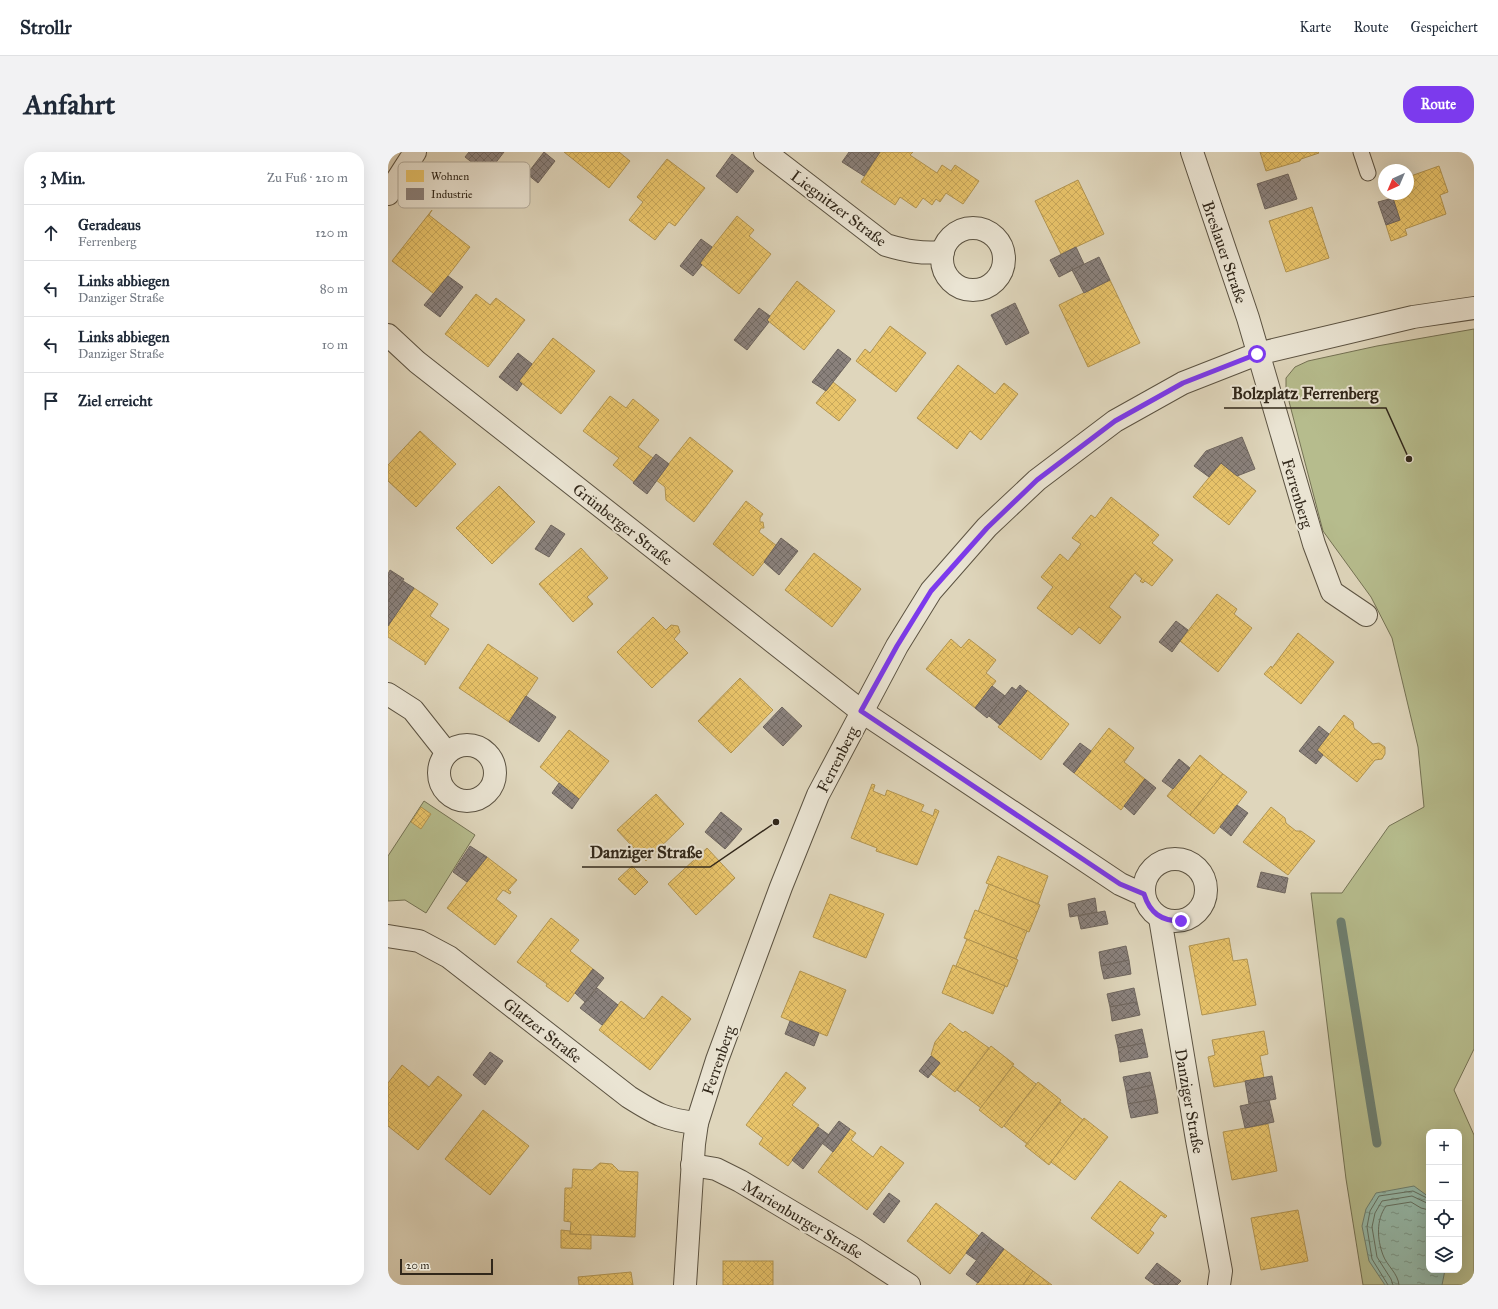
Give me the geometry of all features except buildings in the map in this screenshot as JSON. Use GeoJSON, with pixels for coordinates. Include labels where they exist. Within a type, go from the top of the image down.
{"type":"FeatureCollection","features":[{"type":"Feature","properties":{"kind":"street"},"geometry":{"type":"LineString","coordinates":[[409,162],[415,152]]}},
{"type":"Feature","properties":{"kind":"street","name":"Liegnitzer Straße"},"geometry":{"type":"LineString","coordinates":[[765,152],[886,245],[910,252],[925,254],[943,252]]}},
{"type":"Feature","properties":{"kind":"street","name":"Breslauer Straße"},"geometry":{"type":"LineString","coordinates":[[1192,152],[1248,318],[1257,354]]}},
{"type":"Feature","properties":{"kind":"street"},"geometry":{"type":"LineString","coordinates":[[388,194],[398,178]]}},
{"type":"Feature","properties":{"kind":"street","name":"Ferrenberg"},"geometry":{"type":"LineString","coordinates":[[685,1285],[692,1165],[697,1123],[717,1060],[784,880],[818,795],[861,711],[897,646],[931,591],[987,528],[1037,480],[1115,421],[1183,383],[1257,354],[1413,317],[1474,308]]}},
{"type":"Feature","properties":{"kind":"street","name":"Grünberger Straße"},"geometry":{"type":"LineString","coordinates":[[388,335],[416,362],[861,711]]}},
{"type":"Feature","properties":{"kind":"street","name":"Ferrenberg"},"geometry":{"type":"LineString","coordinates":[[1257,354],[1314,544],[1332,592],[1366,615]]}},
{"type":"Feature","properties":{"kind":"street"},"geometry":{"type":"LineString","coordinates":[[388,694],[413,710],[447,753]]}},
{"type":"Feature","properties":{"kind":"street"},"geometry":{"type":"LineString","coordinates":[[861,711],[1120,884],[1144,894],[1144,885],[1147,875],[1162,861],[1172,859],[1183,860],[1192,864],[1200,871],[1205,880],[1206,890],[1204,901],[1199,910],[1191,917],[1181,921],[1170,921],[1160,918]]}},
{"type":"Feature","properties":{"kind":"street","name":"Danziger Straße"},"geometry":{"type":"LineString","coordinates":[[1144,894],[1152,912],[1160,918],[1197,1140],[1220,1264],[1219,1285]]}},
{"type":"Feature","properties":{"kind":"street","name":"Glatzer Straße"},"geometry":{"type":"LineString","coordinates":[[388,936],[419,941],[449,957],[629,1097],[656,1114],[674,1121],[697,1123]]}},
{"type":"Feature","properties":{"kind":"street","name":"Marienburger Straße"},"geometry":{"type":"LineString","coordinates":[[692,1165],[716,1169],[740,1181],[854,1249],[909,1285]]}},
{"type":"Feature","properties":{"kind":"lane"},"geometry":{"type":"LineString","coordinates":[[1361,152],[1368,173]]}},
{"type":"Feature","properties":{"kind":"shaded area"},"geometry":{"type":"Polygon","coordinates":[[[1474,329],[1474,1049],[1454,1090],[1474,1135],[1474,1285],[1363,1285],[1346,1179],[1311,893],[1342,893],[1389,826],[1424,807],[1418,747],[1392,638],[1371,597],[1323,531],[1286,390],[1286,378],[1295,367],[1308,361],[1377,346],[1474,329]]]}},
{"type":"Feature","properties":{"kind":"shaded area"},"geometry":{"type":"Polygon","coordinates":[[[424,801],[475,835],[426,913],[405,900],[388,901],[388,856],[424,801]]]}},
{"type":"Feature","properties":{"kind":"water"},"geometry":{"type":"Polygon","coordinates":[[[1414,1186],[1426,1195],[1426,1273],[1444,1273],[1442,1285],[1385,1285],[1369,1261],[1362,1226],[1366,1209],[1376,1193],[1414,1186]]]}},
{"type":"Feature","properties":{"kind":"waterway"},"geometry":{"type":"LineString","coordinates":[[1341,922],[1377,1143]]}},
{"type":"Feature","properties":{"kind":"place","name":"Bolzplatz Ferrenberg"},"geometry":{"type":"Point","coordinates":[1409,459]}},
{"type":"Feature","properties":{"kind":"place","name":"Danziger Straße"},"geometry":{"type":"Point","coordinates":[776,822]}},
{"type":"Feature","properties":{"kind":"route"},"geometry":{"type":"LineString","coordinates":[[1181,921],[1170,921],[1160,918],[1152,912],[1147,904],[1144,894],[1120,884],[861,711],[897,646],[931,591],[987,528],[1037,480],[1115,421],[1183,383],[1257,354]]}}]}
